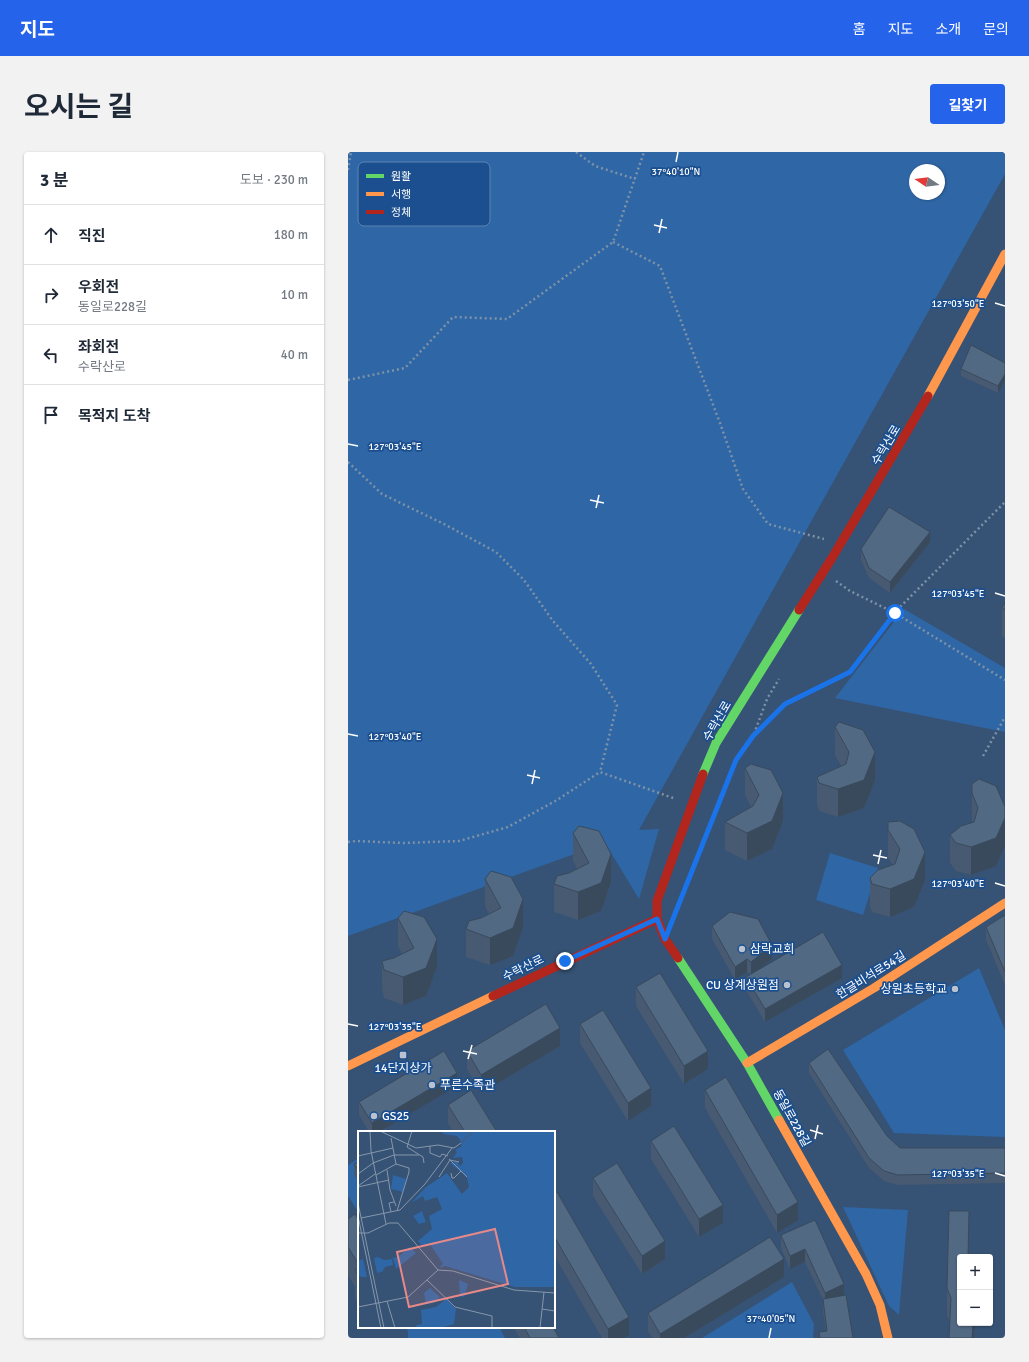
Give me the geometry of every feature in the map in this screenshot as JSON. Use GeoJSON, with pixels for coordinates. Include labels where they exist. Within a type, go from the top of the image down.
{"type":"FeatureCollection","features":[{"type":"Feature","properties":{"kind":"street","name":"수락산로"},"geometry":{"type":"LineString","coordinates":[[348,1066],[557,965],[657,919],[657,901],[716,743],[841,544],[921,410],[1005,254]]}},
{"type":"Feature","properties":{"kind":"street","name":"한글비석로54길"},"geometry":{"type":"LineString","coordinates":[[747,1063],[874,988],[1005,903]]}},
{"type":"Feature","properties":{"kind":"street","name":"동일로228길"},"geometry":{"type":"LineString","coordinates":[[657,919],[665,939],[747,1063],[866,1274],[880,1305],[888,1338]]}},
{"type":"Feature","properties":{"kind":"path"},"geometry":{"type":"LineString","coordinates":[[348,170],[351,152]]}},
{"type":"Feature","properties":{"kind":"path"},"geometry":{"type":"LineString","coordinates":[[576,152],[595,166],[635,179]]}},
{"type":"Feature","properties":{"kind":"path"},"geometry":{"type":"LineString","coordinates":[[348,380],[404,368],[453,317],[507,319],[613,242],[644,152]]}},
{"type":"Feature","properties":{"kind":"path"},"geometry":{"type":"LineString","coordinates":[[613,242],[660,266],[720,423],[743,489],[768,524],[841,544]]}},
{"type":"Feature","properties":{"kind":"path"},"geometry":{"type":"LineString","coordinates":[[348,462],[382,494],[444,524],[496,552],[524,580],[553,621],[591,664],[617,705],[600,772],[557,800],[508,827],[459,841],[403,843],[348,842]]}},
{"type":"Feature","properties":{"kind":"path"},"geometry":{"type":"LineString","coordinates":[[674,918],[736,760],[753,736],[785,704],[850,672],[895,613],[1005,502]]}},
{"type":"Feature","properties":{"kind":"path"},"geometry":{"type":"LineString","coordinates":[[835,580],[850,591],[895,613],[1005,680]]}},
{"type":"Feature","properties":{"kind":"path"},"geometry":{"type":"LineString","coordinates":[[753,736],[767,699],[782,673]]}},
{"type":"Feature","properties":{"kind":"path"},"geometry":{"type":"LineString","coordinates":[[984,756],[1005,717]]}},
{"type":"Feature","properties":{"kind":"path"},"geometry":{"type":"LineString","coordinates":[[600,772],[692,805]]}},
{"type":"Feature","properties":{"kind":"shaded area"},"geometry":{"type":"Polygon","coordinates":[[[348,152],[1005,152],[1005,174],[639,830],[659,829],[639,899],[605,843],[348,936],[348,152]]]}},
{"type":"Feature","properties":{"kind":"shaded area"},"geometry":{"type":"Polygon","coordinates":[[[904,609],[1005,668],[1005,732],[835,698],[904,609]]]}},
{"type":"Feature","properties":{"kind":"shaded area"},"geometry":{"type":"Polygon","coordinates":[[[830,853],[878,868],[863,915],[816,900],[830,853]]]}},
{"type":"Feature","properties":{"kind":"shaded area"},"geometry":{"type":"Polygon","coordinates":[[[979,968],[1005,1030],[1005,1137],[894,1133],[843,1050],[979,968]]]}},
{"type":"Feature","properties":{"kind":"shaded area"},"geometry":{"type":"Polygon","coordinates":[[[358,1159],[358,1211],[348,1196],[348,1165],[358,1159]]]}},
{"type":"Feature","properties":{"kind":"shaded area"},"geometry":{"type":"Polygon","coordinates":[[[843,1207],[908,1210],[899,1315],[889,1306],[843,1207]]]}},
{"type":"Feature","properties":{"kind":"shaded area"},"geometry":{"type":"Polygon","coordinates":[[[792,1282],[814,1324],[813,1338],[702,1338],[792,1282]]]}},
{"type":"Feature","properties":{"kind":"shaded area"},"geometry":{"type":"Polygon","coordinates":[[[406,1328],[500,1328],[505,1338],[408,1338],[406,1328]]]}},
{"type":"Feature","properties":{"kind":"building"},"geometry":{"type":"Polygon","coordinates":[[[971,345],[1005,363],[1005,374],[998,386],[961,369],[971,345]]]}},
{"type":"Feature","properties":{"kind":"building"},"geometry":{"type":"Polygon","coordinates":[[[889,507],[930,532],[890,582],[869,568],[861,549],[889,507]]]}},
{"type":"Feature","properties":{"kind":"building"},"geometry":{"type":"Polygon","coordinates":[[[1005,602],[1005,610],[1002,608],[1005,602]]]}},
{"type":"Feature","properties":{"kind":"building"},"geometry":{"type":"Polygon","coordinates":[[[839,722],[863,730],[875,752],[864,780],[838,789],[819,783],[817,777],[846,764],[849,752],[835,727],[839,722]]]}},
{"type":"Feature","properties":{"kind":"building"},"geometry":{"type":"Polygon","coordinates":[[[751,764],[771,770],[783,793],[772,821],[747,833],[725,822],[753,806],[759,795],[745,768],[751,764]]]}},
{"type":"Feature","properties":{"kind":"building"},"geometry":{"type":"Polygon","coordinates":[[[979,779],[996,786],[1005,807],[1005,818],[996,838],[971,847],[956,843],[950,835],[961,826],[974,822],[978,808],[972,793],[972,784],[979,779]]]}},
{"type":"Feature","properties":{"kind":"building"},"geometry":{"type":"Polygon","coordinates":[[[900,821],[914,829],[925,852],[914,879],[890,889],[872,884],[870,878],[878,870],[895,864],[900,849],[888,830],[888,822],[900,821]]]}},
{"type":"Feature","properties":{"kind":"building"},"geometry":{"type":"Polygon","coordinates":[[[579,826],[599,831],[611,854],[601,883],[578,892],[554,884],[557,876],[569,873],[589,863],[573,833],[579,826]]]}},
{"type":"Feature","properties":{"kind":"building"},"geometry":{"type":"Polygon","coordinates":[[[491,871],[511,877],[523,899],[513,928],[490,938],[466,929],[469,921],[481,918],[501,908],[485,879],[491,871]]]}},
{"type":"Feature","properties":{"kind":"building"},"geometry":{"type":"Polygon","coordinates":[[[404,911],[424,917],[437,939],[426,968],[403,977],[384,970],[382,961],[394,958],[414,948],[398,918],[404,911]]]}},
{"type":"Feature","properties":{"kind":"building","name":"삼락교회"},"geometry":{"type":"Polygon","coordinates":[[[730,912],[758,919],[772,945],[751,962],[747,959],[735,967],[712,926],[730,912]]]}},
{"type":"Feature","properties":{"kind":"building"},"geometry":{"type":"Polygon","coordinates":[[[1005,915],[1005,972],[986,927],[1005,915]]]}},
{"type":"Feature","properties":{"kind":"building"},"geometry":{"type":"Polygon","coordinates":[[[823,932],[842,965],[765,1009],[746,977],[823,932]]]}},
{"type":"Feature","properties":{"kind":"building"},"geometry":{"type":"Polygon","coordinates":[[[660,973],[708,1051],[684,1066],[636,987],[660,973]]]}},
{"type":"Feature","properties":{"kind":"building"},"geometry":{"type":"Polygon","coordinates":[[[546,1004],[560,1028],[481,1075],[467,1051],[546,1004]]]}},
{"type":"Feature","properties":{"kind":"building"},"geometry":{"type":"Polygon","coordinates":[[[603,1010],[651,1088],[628,1103],[580,1024],[603,1010]]]}},
{"type":"Feature","properties":{"kind":"building"},"geometry":{"type":"Polygon","coordinates":[[[828,1049],[887,1136],[900,1148],[1005,1148],[1005,1173],[898,1175],[884,1171],[869,1158],[809,1063],[828,1049]]]}},
{"type":"Feature","properties":{"kind":"building"},"geometry":{"type":"Polygon","coordinates":[[[444,1051],[457,1073],[372,1123],[359,1102],[444,1051]]]}},
{"type":"Feature","properties":{"kind":"building"},"geometry":{"type":"Polygon","coordinates":[[[726,1077],[798,1202],[777,1215],[705,1090],[726,1077]]]}},
{"type":"Feature","properties":{"kind":"building"},"geometry":{"type":"Polygon","coordinates":[[[471,1090],[496,1131],[464,1131],[448,1105],[471,1090]]]}},
{"type":"Feature","properties":{"kind":"building"},"geometry":{"type":"Polygon","coordinates":[[[674,1126],[723,1205],[699,1219],[651,1141],[674,1126]]]}},
{"type":"Feature","properties":{"kind":"building"},"geometry":{"type":"Polygon","coordinates":[[[358,1162],[358,1170],[354,1164],[358,1162]]]}},
{"type":"Feature","properties":{"kind":"building"},"geometry":{"type":"Polygon","coordinates":[[[617,1163],[665,1241],[642,1256],[593,1178],[617,1163]]]}},
{"type":"Feature","properties":{"kind":"building"},"geometry":{"type":"Polygon","coordinates":[[[557,1192],[629,1317],[608,1329],[555,1238],[555,1193],[557,1192]]]}},
{"type":"Feature","properties":{"kind":"building"},"geometry":{"type":"Polygon","coordinates":[[[949,1211],[969,1211],[968,1254],[957,1254],[957,1326],[973,1326],[972,1338],[949,1338],[951,1298],[947,1288],[949,1211]]]}},
{"type":"Feature","properties":{"kind":"building"},"geometry":{"type":"Polygon","coordinates":[[[355,1214],[358,1219],[358,1263],[348,1247],[348,1219],[355,1214]]]}},
{"type":"Feature","properties":{"kind":"building"},"geometry":{"type":"Polygon","coordinates":[[[815,1220],[844,1284],[825,1293],[805,1249],[790,1256],[781,1235],[815,1220]]]}},
{"type":"Feature","properties":{"kind":"building"},"geometry":{"type":"Polygon","coordinates":[[[770,1237],[784,1259],[660,1334],[648,1313],[770,1237]]]}},
{"type":"Feature","properties":{"kind":"building"},"geometry":{"type":"Polygon","coordinates":[[[846,1295],[853,1338],[820,1338],[819,1332],[827,1331],[823,1299],[846,1295]]]}},
{"type":"Feature","properties":{"kind":"building"},"geometry":{"type":"Polygon","coordinates":[[[525,1328],[554,1328],[559,1338],[530,1338],[525,1328]]]}},
{"type":"Feature","properties":{"kind":"traffic: fast"},"geometry":{"type":"LineString","coordinates":[[703,774],[716,743],[799,610]]}},
{"type":"Feature","properties":{"kind":"traffic: fast"},"geometry":{"type":"LineString","coordinates":[[678,958],[747,1063],[779,1120]]}},
{"type":"Feature","properties":{"kind":"traffic: slow"},"geometry":{"type":"LineString","coordinates":[[928,396],[1005,254]]}},
{"type":"Feature","properties":{"kind":"traffic: slow"},"geometry":{"type":"LineString","coordinates":[[747,1063],[874,988],[1005,903]]}},
{"type":"Feature","properties":{"kind":"traffic: slow"},"geometry":{"type":"LineString","coordinates":[[348,1066],[493,996]]}},
{"type":"Feature","properties":{"kind":"traffic: slow"},"geometry":{"type":"LineString","coordinates":[[779,1120],[866,1274],[880,1305],[888,1338]]}},
{"type":"Feature","properties":{"kind":"traffic: jam"},"geometry":{"type":"LineString","coordinates":[[799,610],[832,558],[928,396]]}},
{"type":"Feature","properties":{"kind":"traffic: jam"},"geometry":{"type":"LineString","coordinates":[[678,958],[665,939],[657,919],[657,901],[703,774]]}},
{"type":"Feature","properties":{"kind":"traffic: jam"},"geometry":{"type":"LineString","coordinates":[[493,996],[657,919]]}},
{"type":"Feature","properties":{"kind":"place","name":"삼락교회"},"geometry":{"type":"Point","coordinates":[742,949]}},
{"type":"Feature","properties":{"kind":"place","name":"CU 상계상원점"},"geometry":{"type":"Point","coordinates":[787,985]}},
{"type":"Feature","properties":{"kind":"place","name":"상원초등학교"},"geometry":{"type":"Point","coordinates":[955,989]}},
{"type":"Feature","properties":{"kind":"place","name":"14단지상가"},"geometry":{"type":"Point","coordinates":[403,1055]}},
{"type":"Feature","properties":{"kind":"place","name":"푸른수족관"},"geometry":{"type":"Point","coordinates":[432,1085]}},
{"type":"Feature","properties":{"kind":"place","name":"GS25"},"geometry":{"type":"Point","coordinates":[374,1116]}},
{"type":"Feature","properties":{"kind":"route"},"geometry":{"type":"LineString","coordinates":[[565,961],[657,919],[665,939],[736,760],[753,736],[785,704],[850,672],[895,613]]}}]}
